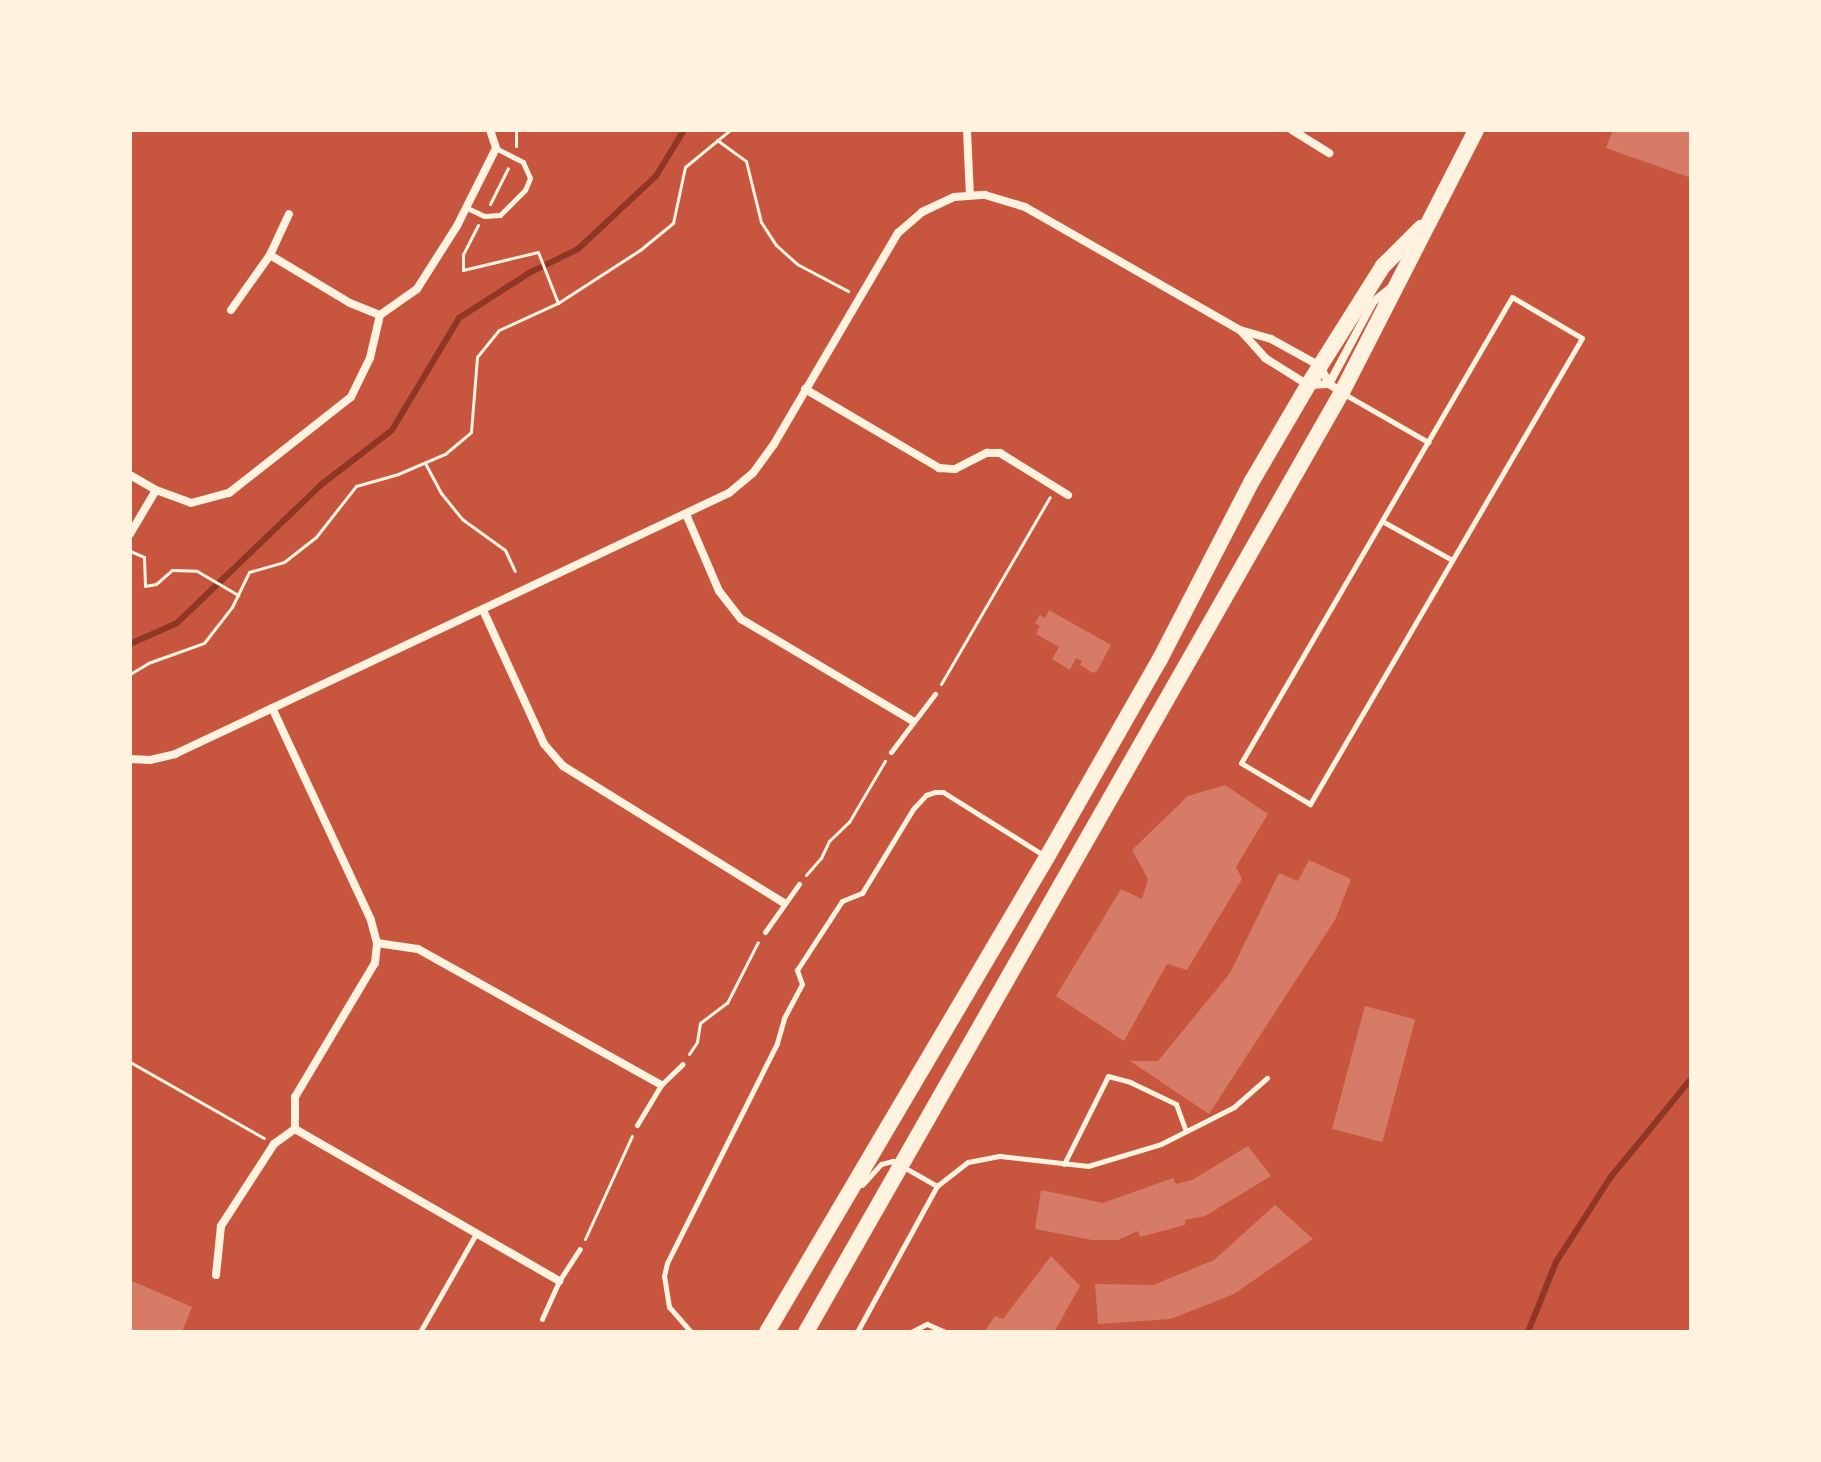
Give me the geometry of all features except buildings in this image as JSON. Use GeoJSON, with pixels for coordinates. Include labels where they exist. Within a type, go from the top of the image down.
{"type":"FeatureCollection","features":[{"type":"Feature","properties":{"kind":"main road"},"geometry":{"type":"LineString","coordinates":[[806,1332],[1336,388],[1401,279],[1476,130]]}},
{"type":"Feature","properties":{"kind":"main road"},"geometry":{"type":"LineString","coordinates":[[767,1332],[1159,661],[1252,481],[1308,385],[1383,266],[1433,215]]}},
{"type":"Feature","properties":{"kind":"street"},"geometry":{"type":"LineString","coordinates":[[130,475],[156,490],[191,503],[229,493],[351,397],[370,358],[380,315],[417,289],[457,226],[496,148],[490,130]]}},
{"type":"Feature","properties":{"kind":"street"},"geometry":{"type":"LineString","coordinates":[[967,130],[970,195]]}},
{"type":"Feature","properties":{"kind":"street"},"geometry":{"type":"LineString","coordinates":[[1292,130],[1329,153]]}},
{"type":"Feature","properties":{"kind":"street"},"geometry":{"type":"LineString","coordinates":[[130,759],[150,760],[175,754],[729,493],[753,473],[887,247],[909,221],[938,202],[970,195],[996,197],[1025,207],[1240,330],[1271,339],[1320,366],[1336,388]]}},
{"type":"Feature","properties":{"kind":"street"},"geometry":{"type":"LineString","coordinates":[[231,310],[270,255],[289,214]]}},
{"type":"Feature","properties":{"kind":"street"},"geometry":{"type":"LineString","coordinates":[[270,255],[350,303],[380,315]]}},
{"type":"Feature","properties":{"kind":"street"},"geometry":{"type":"LineString","coordinates":[[1240,330],[1265,358],[1308,385],[1336,388]]}},
{"type":"Feature","properties":{"kind":"street"},"geometry":{"type":"LineString","coordinates":[[805,389],[939,468],[955,469],[987,453],[1000,453],[1068,495]]}},
{"type":"Feature","properties":{"kind":"street"},"geometry":{"type":"LineString","coordinates":[[130,534],[156,490]]}},
{"type":"Feature","properties":{"kind":"street"},"geometry":{"type":"LineString","coordinates":[[686,514],[719,591],[741,619],[913,721]]}},
{"type":"Feature","properties":{"kind":"street"},"geometry":{"type":"LineString","coordinates":[[483,610],[544,744],[563,766],[784,903]]}},
{"type":"Feature","properties":{"kind":"street"},"geometry":{"type":"LineString","coordinates":[[272,708],[371,920],[377,943],[375,963],[295,1097],[295,1129]]}},
{"type":"Feature","properties":{"kind":"street"},"geometry":{"type":"LineString","coordinates":[[377,943],[418,949],[661,1085]]}},
{"type":"Feature","properties":{"kind":"street"},"geometry":{"type":"LineString","coordinates":[[216,1275],[221,1226],[274,1144],[295,1129]]}},
{"type":"Feature","properties":{"kind":"street"},"geometry":{"type":"LineString","coordinates":[[295,1129],[559,1281]]}},
{"type":"Feature","properties":{"kind":"lane"},"geometry":{"type":"LineString","coordinates":[[465,207],[484,216],[500,215],[525,190],[530,178],[523,162],[496,148]]}},
{"type":"Feature","properties":{"kind":"lane"},"geometry":{"type":"LineString","coordinates":[[1512,297],[1582,338],[1310,804],[1241,763],[1382,521],[1512,297]]}},
{"type":"Feature","properties":{"kind":"lane"},"geometry":{"type":"LineString","coordinates":[[1336,388],[1428,442]]}},
{"type":"Feature","properties":{"kind":"lane"},"geometry":{"type":"LineString","coordinates":[[1382,521],[1452,560]]}},
{"type":"Feature","properties":{"kind":"lane"},"geometry":{"type":"LineString","coordinates":[[891,752],[935,694]]}},
{"type":"Feature","properties":{"kind":"lane"},"geometry":{"type":"LineString","coordinates":[[691,1332],[669,1307],[664,1276],[667,1263],[777,1043],[784,1018],[802,984],[797,970],[842,901],[862,893],[913,809],[926,795],[935,792],[943,792],[1047,857]]}},
{"type":"Feature","properties":{"kind":"lane"},"geometry":{"type":"LineString","coordinates":[[765,932],[799,884]]}},
{"type":"Feature","properties":{"kind":"lane"},"geometry":{"type":"LineString","coordinates":[[637,1125],[661,1085],[683,1064]]}},
{"type":"Feature","properties":{"kind":"lane"},"geometry":{"type":"LineString","coordinates":[[1064,1164],[1108,1076],[1130,1082],[1176,1104],[1186,1131]]}},
{"type":"Feature","properties":{"kind":"lane"},"geometry":{"type":"LineString","coordinates":[[857,1332],[937,1186],[968,1162],[1000,1156],[1088,1166],[1161,1144],[1234,1107],[1267,1078]]}},
{"type":"Feature","properties":{"kind":"lane"},"geometry":{"type":"LineString","coordinates":[[845,1203],[881,1164],[893,1161],[937,1186]]}},
{"type":"Feature","properties":{"kind":"lane"},"geometry":{"type":"LineString","coordinates":[[420,1332],[476,1234]]}},
{"type":"Feature","properties":{"kind":"lane"},"geometry":{"type":"LineString","coordinates":[[542,1319],[559,1281],[580,1249]]}},
{"type":"Feature","properties":{"kind":"lane"},"geometry":{"type":"LineString","coordinates":[[911,1332],[927,1324],[945,1332]]}},
{"type":"Feature","properties":{"kind":"path"},"geometry":{"type":"LineString","coordinates":[[130,674],[148,663],[204,643],[238,595],[249,572],[284,562],[316,537],[356,486],[445,454],[471,432],[477,357],[499,330],[558,303],[640,250],[673,223],[685,167],[730,130]]}},
{"type":"Feature","properties":{"kind":"path"},"geometry":{"type":"LineString","coordinates":[[717,140],[746,161],[755,186],[761,222],[776,245],[797,264],[858,296]]}},
{"type":"Feature","properties":{"kind":"path"},"geometry":{"type":"LineString","coordinates":[[544,263],[558,303]]}},
{"type":"Feature","properties":{"kind":"path"},"geometry":{"type":"LineString","coordinates":[[425,463],[441,493],[462,519],[505,550],[515,571]]}},
{"type":"Feature","properties":{"kind":"path"},"geometry":{"type":"LineString","coordinates":[[935,694],[1056,488]]}},
{"type":"Feature","properties":{"kind":"path"},"geometry":{"type":"LineString","coordinates":[[130,551],[144,557],[145,586],[156,584],[172,570],[197,571],[238,595]]}},
{"type":"Feature","properties":{"kind":"path"},"geometry":{"type":"LineString","coordinates":[[799,884],[821,858],[829,841],[849,822],[870,782],[891,752]]}},
{"type":"Feature","properties":{"kind":"path"},"geometry":{"type":"LineString","coordinates":[[683,1064],[697,1042],[700,1023],[727,1003],[765,932]]}},
{"type":"Feature","properties":{"kind":"path"},"geometry":{"type":"LineString","coordinates":[[130,1062],[274,1144]]}},
{"type":"Feature","properties":{"kind":"path"},"geometry":{"type":"LineString","coordinates":[[580,1249],[637,1125]]}},
{"type":"Feature","properties":{"kind":"waterway"},"geometry":{"type":"LineString","coordinates":[[130,644],[177,623],[322,484],[392,430],[459,318],[529,273],[578,249],[656,176],[684,130]]}},
{"type":"Feature","properties":{"kind":"waterway"},"geometry":{"type":"LineString","coordinates":[[1528,1332],[1556,1262],[1610,1178],[1691,1079]]}}]}
